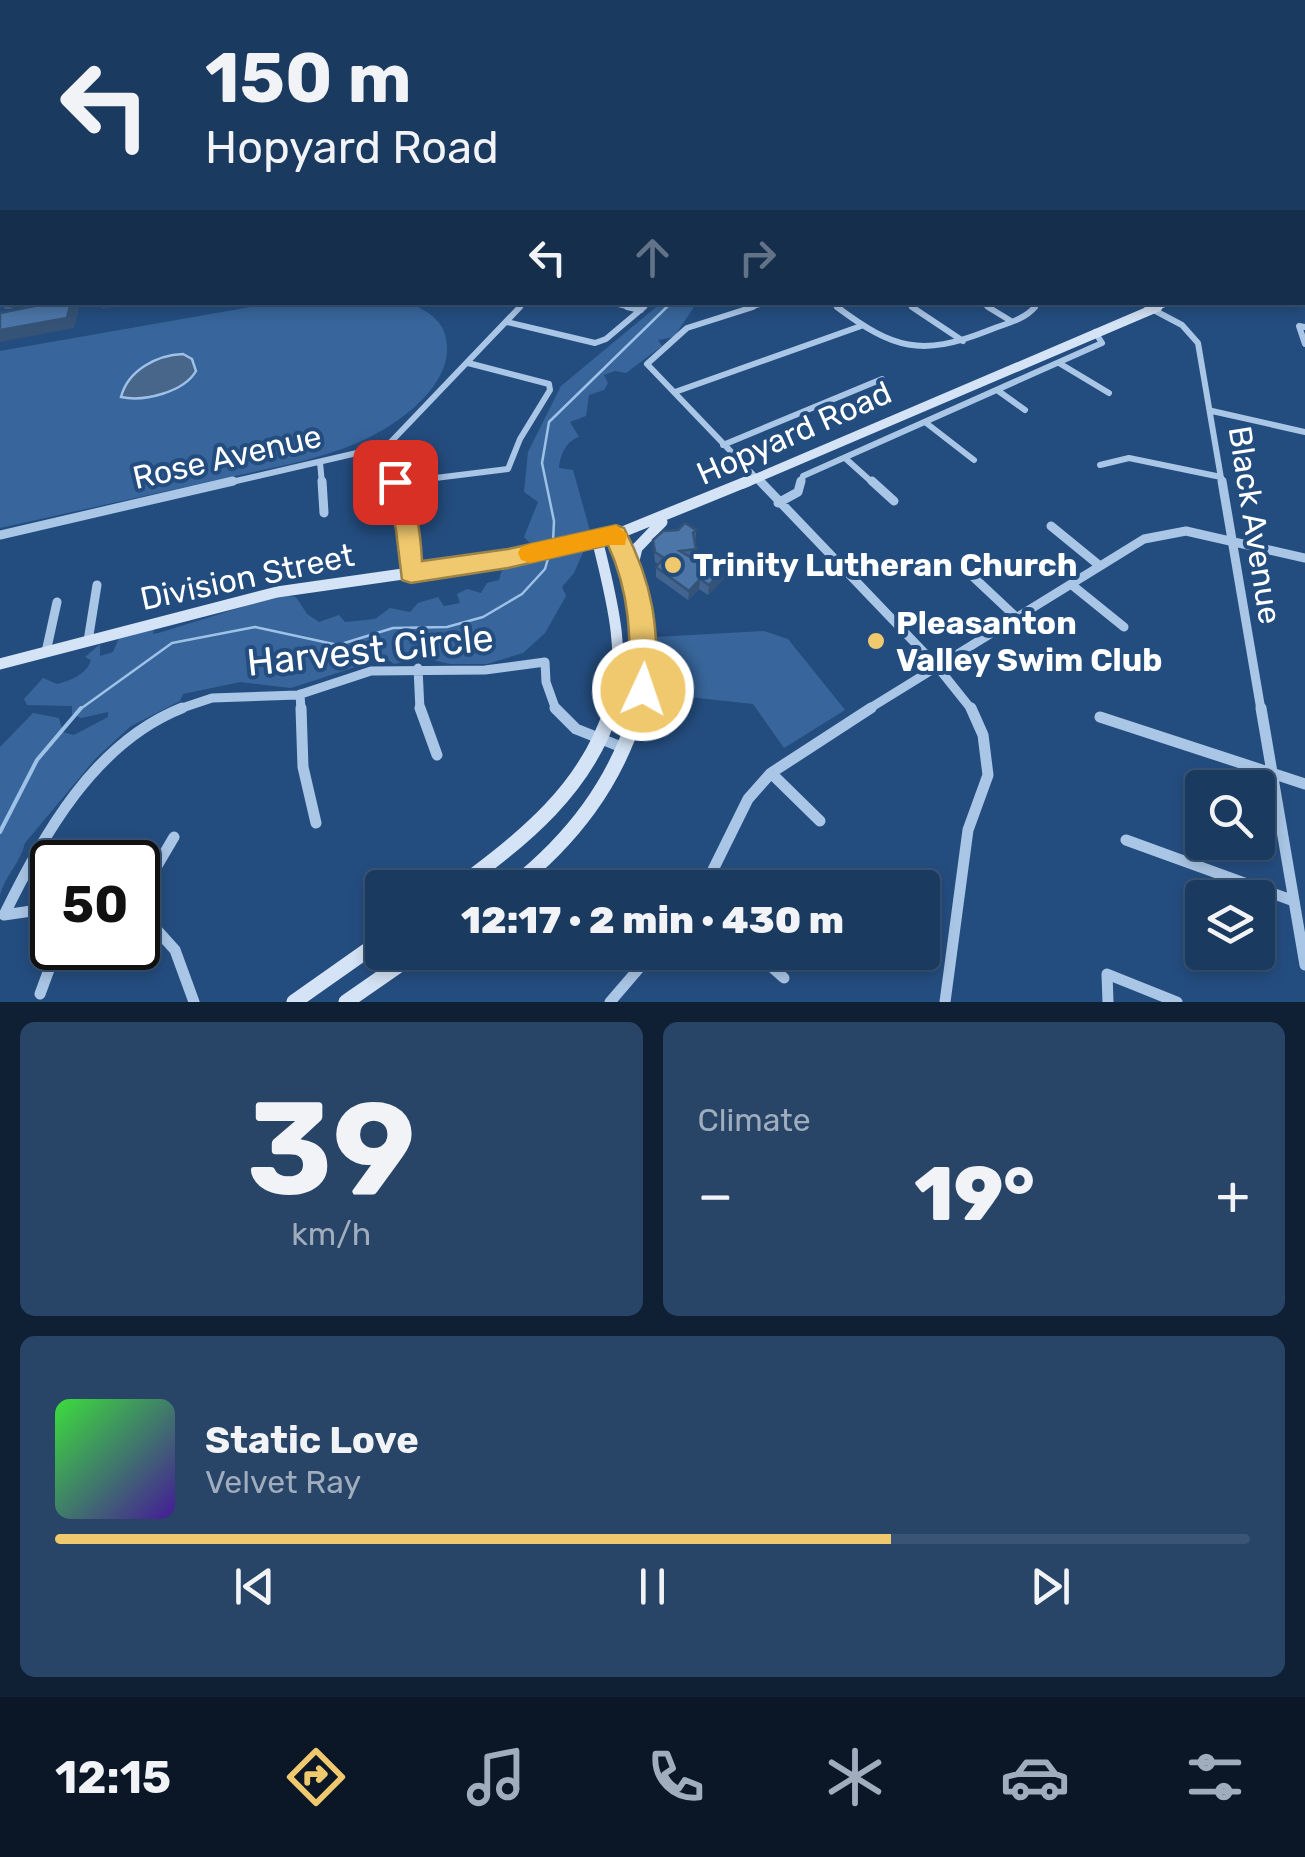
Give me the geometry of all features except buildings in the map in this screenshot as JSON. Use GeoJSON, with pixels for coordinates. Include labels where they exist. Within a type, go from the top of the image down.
{"type":"FeatureCollection","features":[{"type":"Feature","properties":{"kind":"main road","name":"Hopyard Road"},"geometry":{"type":"LineString","coordinates":[[508,559],[596,540],[674,513],[1094,332],[1146,305]]}},
{"type":"Feature","properties":{"kind":"main road"},"geometry":{"type":"LineString","coordinates":[[632,570],[637,548],[645,537],[674,513]]}},
{"type":"Feature","properties":{"kind":"main road"},"geometry":{"type":"LineString","coordinates":[[536,870],[588,811],[624,748],[640,702],[646,668],[644,621],[632,570],[616,534]]}},
{"type":"Feature","properties":{"kind":"main road"},"geometry":{"type":"LineString","coordinates":[[483,870],[521,842],[565,799],[602,741],[619,684],[619,639],[614,597],[596,540]]}},
{"type":"Feature","properties":{"kind":"main road","name":"Division Street"},"geometry":{"type":"LineString","coordinates":[[0,664],[276,592],[508,559]]}},
{"type":"Feature","properties":{"kind":"main road"},"geometry":{"type":"LineString","coordinates":[[294,1002],[365,952]]}},
{"type":"Feature","properties":{"kind":"main road"},"geometry":{"type":"LineString","coordinates":[[346,1002],[392,970]]}},
{"type":"Feature","properties":{"kind":"street"},"geometry":{"type":"LineString","coordinates":[[411,573],[408,530],[387,446],[522,305]]}},
{"type":"Feature","properties":{"kind":"street"},"geometry":{"type":"LineString","coordinates":[[620,305],[642,310]]}},
{"type":"Feature","properties":{"kind":"street"},"geometry":{"type":"LineString","coordinates":[[507,322],[595,342],[606,339],[647,305]]}},
{"type":"Feature","properties":{"kind":"street"},"geometry":{"type":"LineString","coordinates":[[759,305],[687,328],[647,364],[936,665],[971,708],[983,736],[988,764],[982,797],[965,846],[945,1002]]}},
{"type":"Feature","properties":{"kind":"street"},"geometry":{"type":"LineString","coordinates":[[834,305],[883,340],[915,350],[936,350],[963,341],[1034,310],[1035,305]]}},
{"type":"Feature","properties":{"kind":"street"},"geometry":{"type":"LineString","coordinates":[[910,305],[963,341]]}},
{"type":"Feature","properties":{"kind":"street"},"geometry":{"type":"LineString","coordinates":[[985,305],[1011,321]]}},
{"type":"Feature","properties":{"kind":"street","name":"Black Avenue"},"geometry":{"type":"LineString","coordinates":[[1146,305],[1182,325],[1198,341],[1270,770]]}},
{"type":"Feature","properties":{"kind":"street"},"geometry":{"type":"LineString","coordinates":[[675,392],[860,326]]}},
{"type":"Feature","properties":{"kind":"street"},"geometry":{"type":"LineString","coordinates":[[1302,327],[1305,344]]}},
{"type":"Feature","properties":{"kind":"street","name":"Hopyard Road"},"geometry":{"type":"LineString","coordinates":[[778,503],[798,492],[804,476],[1102,342],[1094,332]]}},
{"type":"Feature","properties":{"kind":"street"},"geometry":{"type":"LineString","coordinates":[[395,482],[508,469],[513,464],[520,439],[550,390],[548,384],[468,362]]}},
{"type":"Feature","properties":{"kind":"street"},"geometry":{"type":"LineString","coordinates":[[1059,363],[1109,394]]}},
{"type":"Feature","properties":{"kind":"street"},"geometry":{"type":"LineString","coordinates":[[723,445],[882,379]]}},
{"type":"Feature","properties":{"kind":"street"},"geometry":{"type":"LineString","coordinates":[[997,390],[1025,410]]}},
{"type":"Feature","properties":{"kind":"street"},"geometry":{"type":"LineString","coordinates":[[1212,411],[1305,432]]}},
{"type":"Feature","properties":{"kind":"street"},"geometry":{"type":"LineString","coordinates":[[925,422],[974,460]]}},
{"type":"Feature","properties":{"kind":"street","name":"Rose Avenue"},"geometry":{"type":"LineString","coordinates":[[0,535],[387,446]]}},
{"type":"Feature","properties":{"kind":"street"},"geometry":{"type":"LineString","coordinates":[[845,458],[894,501]]}},
{"type":"Feature","properties":{"kind":"street"},"geometry":{"type":"LineString","coordinates":[[1100,465],[1129,458],[1221,477]]}},
{"type":"Feature","properties":{"kind":"street"},"geometry":{"type":"LineString","coordinates":[[320,462],[324,513]]}},
{"type":"Feature","properties":{"kind":"street"},"geometry":{"type":"LineString","coordinates":[[1051,526],[1100,566]]}},
{"type":"Feature","properties":{"kind":"street"},"geometry":{"type":"LineString","coordinates":[[713,870],[748,799],[771,773],[936,665],[1144,540],[1186,531],[1305,558]]}},
{"type":"Feature","properties":{"kind":"street"},"geometry":{"type":"LineString","coordinates":[[967,571],[1016,617]]}},
{"type":"Feature","properties":{"kind":"street"},"geometry":{"type":"LineString","coordinates":[[88,641],[98,585]]}},
{"type":"Feature","properties":{"kind":"street"},"geometry":{"type":"LineString","coordinates":[[1072,585],[1124,628]]}},
{"type":"Feature","properties":{"kind":"street"},"geometry":{"type":"LineString","coordinates":[[46,652],[57,602]]}},
{"type":"Feature","properties":{"kind":"street","name":"Harvest Circle"},"geometry":{"type":"LineString","coordinates":[[43,840],[54,819],[108,758],[152,725],[195,702],[250,694],[300,694],[355,674],[418,668],[486,670],[546,662],[545,693],[562,721],[602,741]]}},
{"type":"Feature","properties":{"kind":"street"},"geometry":{"type":"LineString","coordinates":[[418,668],[420,714],[436,754]]}},
{"type":"Feature","properties":{"kind":"street"},"geometry":{"type":"LineString","coordinates":[[300,694],[303,767],[316,823]]}},
{"type":"Feature","properties":{"kind":"street"},"geometry":{"type":"LineString","coordinates":[[1100,717],[1261,770]]}},
{"type":"Feature","properties":{"kind":"street"},"geometry":{"type":"LineString","coordinates":[[602,741],[624,748]]}},
{"type":"Feature","properties":{"kind":"street"},"geometry":{"type":"LineString","coordinates":[[771,773],[820,822]]}},
{"type":"Feature","properties":{"kind":"street"},"geometry":{"type":"LineString","coordinates":[[1275,775],[1305,784]]}},
{"type":"Feature","properties":{"kind":"street","name":"Black Avenue"},"geometry":{"type":"LineString","coordinates":[[1275,800],[1305,964]]}},
{"type":"Feature","properties":{"kind":"street"},"geometry":{"type":"LineString","coordinates":[[160,861],[174,838]]}},
{"type":"Feature","properties":{"kind":"street"},"geometry":{"type":"LineString","coordinates":[[1126,840],[1294,901]]}},
{"type":"Feature","properties":{"kind":"street","name":"Harvest Circle"},"geometry":{"type":"LineString","coordinates":[[30,865],[4,915],[30,911]]}},
{"type":"Feature","properties":{"kind":"street"},"geometry":{"type":"LineString","coordinates":[[160,928],[179,956],[194,1002]]}},
{"type":"Feature","properties":{"kind":"street"},"geometry":{"type":"LineString","coordinates":[[40,994],[49,970]]}},
{"type":"Feature","properties":{"kind":"street"},"geometry":{"type":"LineString","coordinates":[[610,1002],[638,970]]}},
{"type":"Feature","properties":{"kind":"street"},"geometry":{"type":"LineString","coordinates":[[775,970],[784,978]]}},
{"type":"Feature","properties":{"kind":"street"},"geometry":{"type":"LineString","coordinates":[[1108,1002],[1107,974],[1177,1002]]}},
{"type":"Feature","properties":{"kind":"shaded area"},"geometry":{"type":"Polygon","coordinates":[[[262,305],[412,305],[440,324],[447,349],[438,379],[416,406],[371,436],[340,450],[0,528],[0,351],[262,305]]]}},
{"type":"Feature","properties":{"kind":"shaded area"},"geometry":{"type":"Polygon","coordinates":[[[659,305],[711,305],[694,307],[674,337],[658,340],[662,346],[626,373],[604,375],[608,383],[604,390],[589,395],[586,416],[570,422],[579,437],[564,449],[559,468],[573,470],[590,531],[586,537],[564,535],[557,544],[535,548],[524,537],[538,502],[524,492],[528,452],[561,386],[659,305]]]}},
{"type":"Feature","properties":{"kind":"shaded area"},"geometry":{"type":"Polygon","coordinates":[[[183,354],[192,359],[196,371],[182,385],[152,397],[121,397],[130,379],[145,366],[163,357],[183,354]]]}},
{"type":"Feature","properties":{"kind":"shaded area"},"geometry":{"type":"Polygon","coordinates":[[[584,550],[574,573],[562,587],[566,596],[545,633],[523,653],[487,664],[450,664],[424,658],[394,664],[388,660],[371,662],[291,688],[240,682],[183,694],[180,701],[131,726],[96,758],[25,843],[0,895],[0,747],[33,713],[59,718],[63,732],[74,735],[108,717],[108,712],[81,718],[72,714],[72,706],[27,705],[24,699],[43,678],[57,684],[82,673],[91,660],[85,657],[100,644],[100,656],[113,652],[119,638],[154,629],[153,634],[162,632],[281,595],[296,597],[307,614],[319,622],[339,615],[345,622],[375,619],[390,608],[410,612],[418,603],[438,597],[444,606],[460,603],[457,594],[467,589],[481,593],[487,583],[499,580],[502,570],[584,550]]]}},
{"type":"Feature","properties":{"kind":"shaded area"},"geometry":{"type":"Polygon","coordinates":[[[764,631],[788,639],[845,710],[784,748],[753,704],[652,693],[655,637],[764,631]]]}},
{"type":"Feature","properties":{"kind":"waterway"},"geometry":{"type":"LineString","coordinates":[[553,542],[554,521],[542,463],[549,422],[669,305]]}},
{"type":"Feature","properties":{"kind":"waterway"},"geometry":{"type":"LineString","coordinates":[[80,709],[172,643],[255,627],[338,645],[393,628],[447,627],[483,617],[522,594],[545,569],[549,555]]}},
{"type":"Feature","properties":{"kind":"waterway"},"geometry":{"type":"LineString","coordinates":[[0,832],[37,760],[80,709]]}},
{"type":"Feature","properties":{"kind":"slow traffic"},"geometry":{"type":"LineString","coordinates":[[530,553],[616,534],[617,539]]}},
{"type":"Feature","properties":{"kind":"place","name":"Trinity Lutheran Church"},"geometry":{"type":"Point","coordinates":[673,565]}},
{"type":"Feature","properties":{"kind":"place","name":"Pleasanton Valley Swim Club"},"geometry":{"type":"Point","coordinates":[876,641]}},
{"type":"Feature","properties":{"kind":"route"},"geometry":{"type":"LineString","coordinates":[[395,482],[408,530],[411,573],[508,559],[616,534],[632,570],[644,621],[647,648],[643,690]]}}]}
